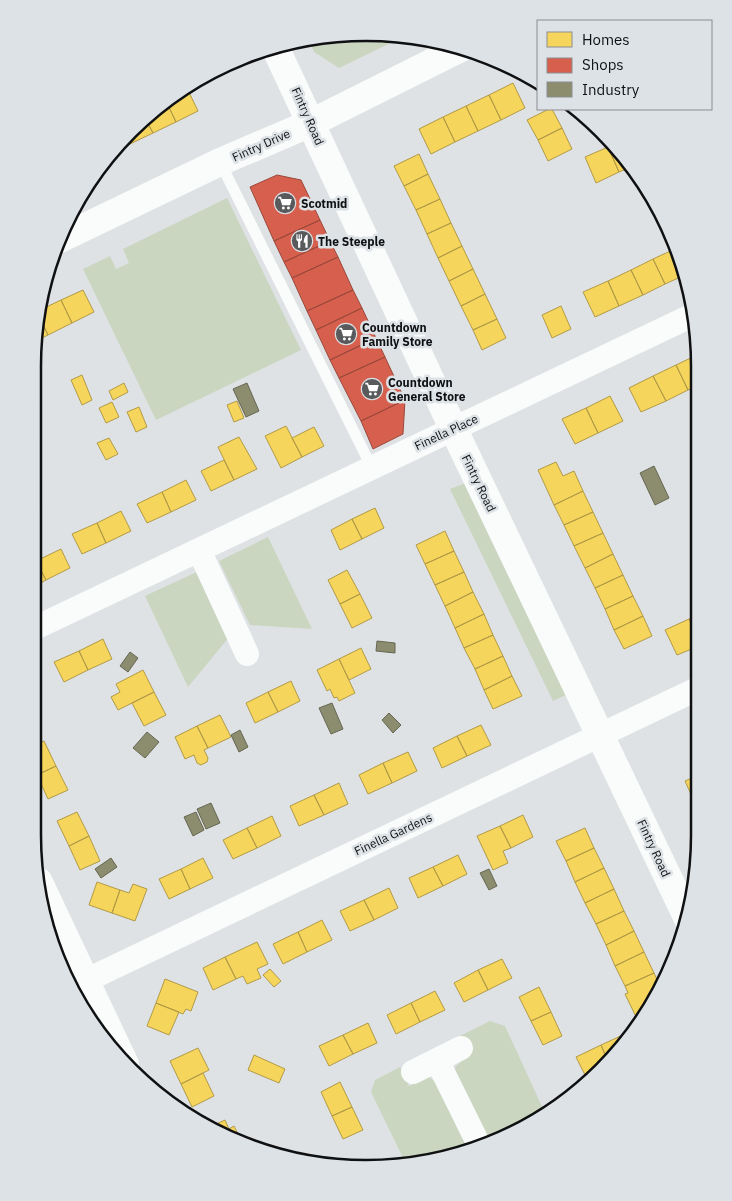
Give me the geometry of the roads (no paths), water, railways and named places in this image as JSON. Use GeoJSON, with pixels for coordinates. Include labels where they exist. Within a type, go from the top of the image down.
{"type":"FeatureCollection","features":[{"type":"Feature","properties":{"kind":"street","name":"Fintry Road"},"geometry":{"type":"LineString","coordinates":[[279,53],[453,428],[683,908]]}},
{"type":"Feature","properties":{"kind":"street","name":"Fintry Drive"},"geometry":{"type":"LineString","coordinates":[[69,234],[220,162],[311,122],[452,53]]}},
{"type":"Feature","properties":{"kind":"street","name":"Finella Place"},"geometry":{"type":"LineString","coordinates":[[41,626],[687,318]]}},
{"type":"Feature","properties":{"kind":"street"},"geometry":{"type":"LineString","coordinates":[[199,550],[247,654]]}},
{"type":"Feature","properties":{"kind":"street","name":"Finella Gardens"},"geometry":{"type":"LineString","coordinates":[[87,980],[691,692]]}},
{"type":"Feature","properties":{"kind":"street"},"geometry":{"type":"LineString","coordinates":[[46,894],[117,1044]]}},
{"type":"Feature","properties":{"kind":"street"},"geometry":{"type":"LineString","coordinates":[[414,1072],[461,1048]]}},
{"type":"Feature","properties":{"kind":"street"},"geometry":{"type":"LineString","coordinates":[[437,1060],[477,1140]]}},
{"type":"Feature","properties":{"kind":"lane"},"geometry":{"type":"LineString","coordinates":[[220,162],[372,468]]}},
{"type":"Feature","properties":{"kind":"place","name":"Scotmid"},"geometry":{"type":"Point","coordinates":[285,203]}},
{"type":"Feature","properties":{"kind":"place","name":"The Steeple"},"geometry":{"type":"Point","coordinates":[302,241]}},
{"type":"Feature","properties":{"kind":"place","name":"Countdown Family Store"},"geometry":{"type":"Point","coordinates":[346,334]}},
{"type":"Feature","properties":{"kind":"place","name":"Countdown General Store"},"geometry":{"type":"Point","coordinates":[372,389]}}]}
